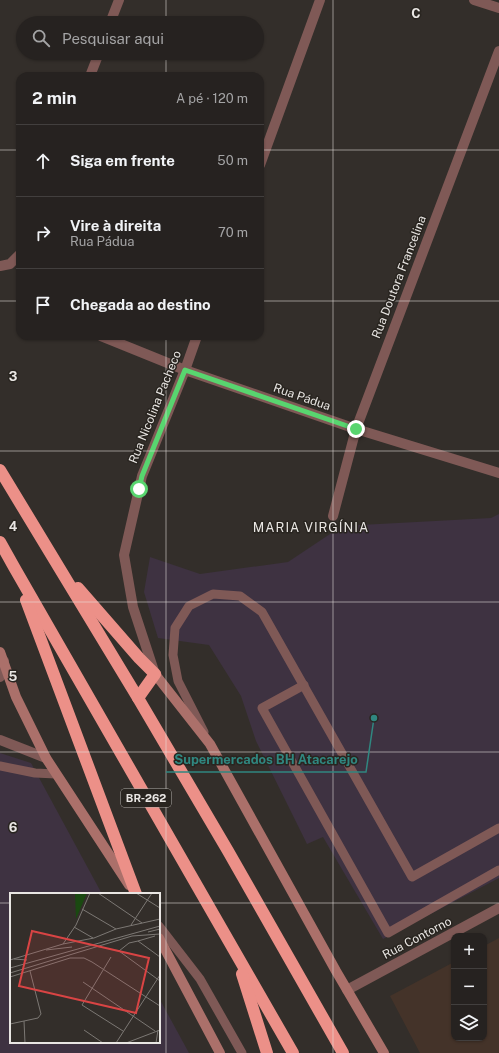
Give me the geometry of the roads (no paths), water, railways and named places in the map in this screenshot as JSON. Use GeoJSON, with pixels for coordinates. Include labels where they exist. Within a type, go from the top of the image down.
{"type":"FeatureCollection","features":[{"type":"Feature","properties":{"kind":"highway","name":"BR-262"},"geometry":{"type":"LineString","coordinates":[[0,470],[138,698],[343,1053]]}},
{"type":"Feature","properties":{"kind":"highway","name":"BR-262"},"geometry":{"type":"LineString","coordinates":[[0,542],[293,1053]]}},
{"type":"Feature","properties":{"kind":"highway"},"geometry":{"type":"LineString","coordinates":[[57,563],[139,658],[155,674],[138,698]]}},
{"type":"Feature","properties":{"kind":"highway"},"geometry":{"type":"LineString","coordinates":[[14,567],[135,893]]}},
{"type":"Feature","properties":{"kind":"highway"},"geometry":{"type":"LineString","coordinates":[[234,952],[267,1053]]}},
{"type":"Feature","properties":{"kind":"main road"},"geometry":{"type":"LineString","coordinates":[[2,657],[16,697],[46,758],[134,893]]}},
{"type":"Feature","properties":{"kind":"main road"},"geometry":{"type":"LineString","coordinates":[[155,674],[210,744],[347,990],[384,1053]]}},
{"type":"Feature","properties":{"kind":"main road"},"geometry":{"type":"LineString","coordinates":[[160,940],[220,1053]]}},
{"type":"Feature","properties":{"kind":"street"},"geometry":{"type":"LineString","coordinates":[[113,16],[119,0]]}},
{"type":"Feature","properties":{"kind":"street"},"geometry":{"type":"LineString","coordinates":[[264,154],[320,0]]}},
{"type":"Feature","properties":{"kind":"street"},"geometry":{"type":"LineString","coordinates":[[474,0],[499,8]]}},
{"type":"Feature","properties":{"kind":"street","name":"Rua Doutora Francelina"},"geometry":{"type":"LineString","coordinates":[[333,516],[356,429],[499,51]]}},
{"type":"Feature","properties":{"kind":"street"},"geometry":{"type":"LineString","coordinates":[[92,72],[96,60]]}},
{"type":"Feature","properties":{"kind":"street"},"geometry":{"type":"LineString","coordinates":[[0,266],[10,264],[16,258]]}},
{"type":"Feature","properties":{"kind":"street","name":"Rua Pádua"},"geometry":{"type":"LineString","coordinates":[[111,340],[185,370],[356,429],[499,473]]}},
{"type":"Feature","properties":{"kind":"street","name":"Rua Nicolina Pacheco"},"geometry":{"type":"LineString","coordinates":[[155,674],[133,607],[124,555],[142,476],[196,340]]}},
{"type":"Feature","properties":{"kind":"street"},"geometry":{"type":"LineString","coordinates":[[0,677],[2,657]]}},
{"type":"Feature","properties":{"kind":"street"},"geometry":{"type":"LineString","coordinates":[[0,740],[46,758]]}},
{"type":"Feature","properties":{"kind":"street","name":"Rua Contorno"},"geometry":{"type":"LineString","coordinates":[[347,990],[499,908]]}},
{"type":"Feature","properties":{"kind":"lane"},"geometry":{"type":"LineString","coordinates":[[210,744],[178,681],[174,655],[175,628],[189,606],[213,594],[240,596],[262,612],[412,877],[499,828]]}},
{"type":"Feature","properties":{"kind":"lane"},"geometry":{"type":"LineString","coordinates":[[304,685],[262,708],[388,933],[499,870]]}},
{"type":"Feature","properties":{"kind":"lane"},"geometry":{"type":"LineString","coordinates":[[0,766],[35,773],[56,774]]}},
{"type":"Feature","properties":{"kind":"lane"},"geometry":{"type":"LineString","coordinates":[[160,927],[200,980],[242,1053]]}},
{"type":"Feature","properties":{"kind":"place","name":"Supermercados BH Atacarejo"},"geometry":{"type":"Point","coordinates":[374,718]}},
{"type":"Feature","properties":{"kind":"district","name":"MARIA VIRGÍNIA"},"geometry":{"type":"Point","coordinates":[311,527]}}]}
